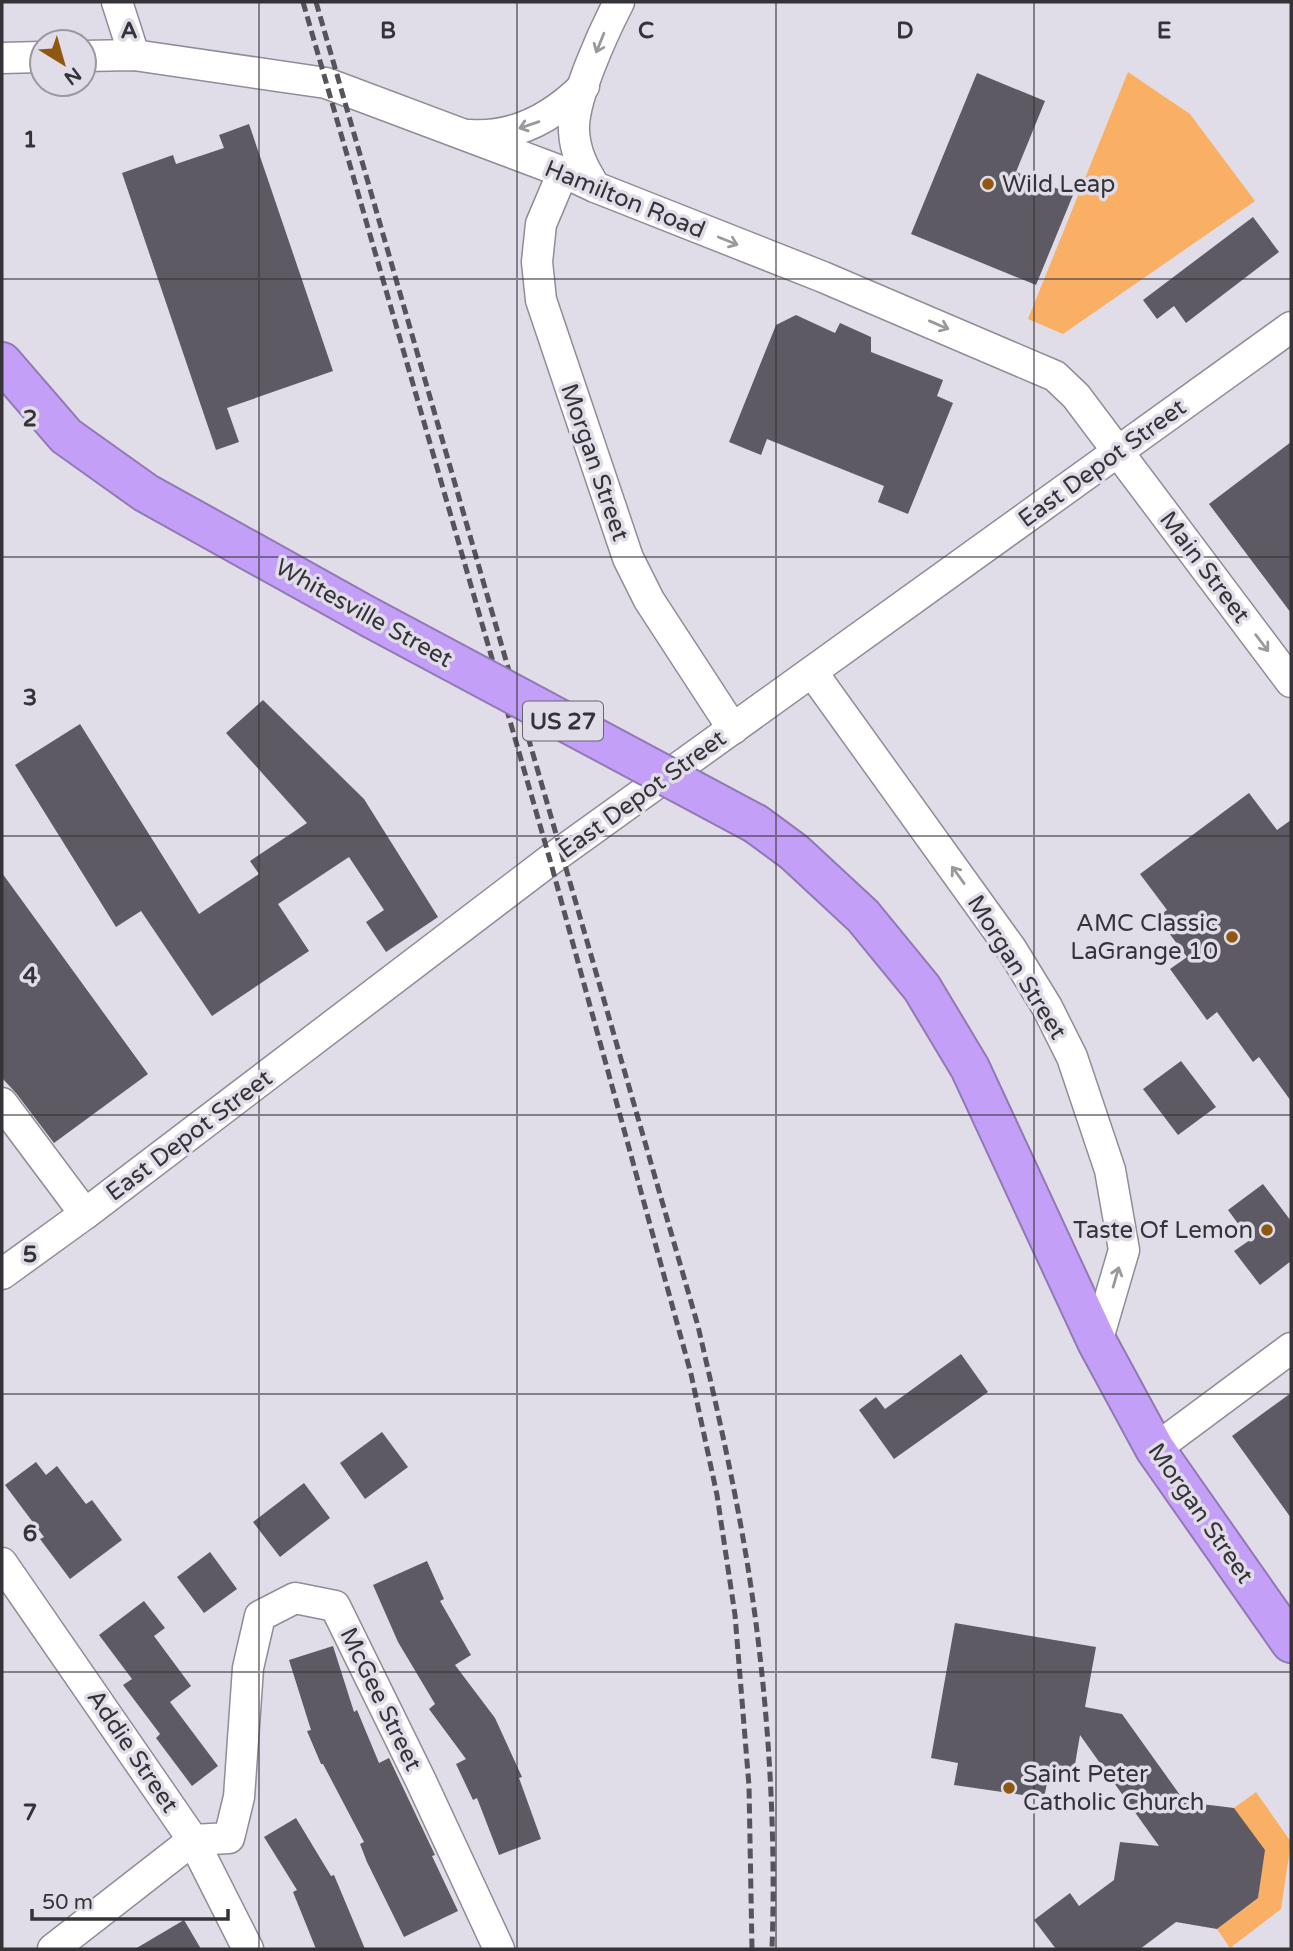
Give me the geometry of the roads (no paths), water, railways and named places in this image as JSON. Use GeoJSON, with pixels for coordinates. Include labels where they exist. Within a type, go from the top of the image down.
{"type":"FeatureCollection","features":[{"type":"Feature","properties":{"kind":"highway","name":"Whitesville Street"},"geometry":{"type":"LineString","coordinates":[[2,362],[66,436],[146,492],[369,617],[756,824]]}},
{"type":"Feature","properties":{"kind":"highway","name":"Morgan Street"},"geometry":{"type":"LineString","coordinates":[[756,824],[794,852],[863,916],[922,988],[970,1069],[1097,1342],[1155,1449],[1291,1643]]}},
{"type":"Feature","properties":{"kind":"street"},"geometry":{"type":"LineString","coordinates":[[117,2],[134,55]]}},
{"type":"Feature","properties":{"kind":"street"},"geometry":{"type":"LineString","coordinates":[[594,187],[579,159],[574,118],[618,2]]}},
{"type":"Feature","properties":{"kind":"street","name":"Hamilton Road"},"geometry":{"type":"LineString","coordinates":[[98,56],[134,55],[326,83],[563,172],[594,187],[823,277],[1055,376],[1076,396],[1118,452]]}},
{"type":"Feature","properties":{"kind":"street"},"geometry":{"type":"LineString","coordinates":[[2,58],[28,57]]}},
{"type":"Feature","properties":{"kind":"street"},"geometry":{"type":"LineString","coordinates":[[460,134],[487,136],[540,121],[566,104],[584,86]]}},
{"type":"Feature","properties":{"kind":"street","name":"Morgan Street"},"geometry":{"type":"LineString","coordinates":[[563,172],[541,224],[537,262],[541,300],[628,558],[649,600],[733,729]]}},
{"type":"Feature","properties":{"kind":"street","name":"East Depot Street"},"geometry":{"type":"LineString","coordinates":[[2,1274],[85,1214],[550,860],[1291,327]]}},
{"type":"Feature","properties":{"kind":"street","name":"Main Street"},"geometry":{"type":"LineString","coordinates":[[1118,452],[1291,682]]}},
{"type":"Feature","properties":{"kind":"street","name":"Morgan Street"},"geometry":{"type":"LineString","coordinates":[[811,672],[1012,950],[1047,1007],[1072,1057],[1110,1170],[1124,1250],[1097,1342]]}},
{"type":"Feature","properties":{"kind":"street"},"geometry":{"type":"LineString","coordinates":[[2,1103],[85,1214]]}},
{"type":"Feature","properties":{"kind":"street"},"geometry":{"type":"LineString","coordinates":[[1155,1449],[1291,1348]]}},
{"type":"Feature","properties":{"kind":"street","name":"Addie Street"},"geometry":{"type":"LineString","coordinates":[[2,1563],[193,1840],[248,1949]]}},
{"type":"Feature","properties":{"kind":"street","name":"McGee Street"},"geometry":{"type":"LineString","coordinates":[[193,1840],[229,1838],[239,1797],[248,1668],[260,1616],[295,1598],[335,1606],[499,1949]]}},
{"type":"Feature","properties":{"kind":"street"},"geometry":{"type":"LineString","coordinates":[[53,1949],[193,1840]]}},
{"type":"Feature","properties":{"kind":"railway"},"geometry":{"type":"LineString","coordinates":[[303,2],[550,860],[691,1374],[717,1495],[735,1615],[749,1786],[752,1949]]}},
{"type":"Feature","properties":{"kind":"railway"},"geometry":{"type":"LineString","coordinates":[[316,2],[698,1326],[735,1497],[759,1644],[772,1818],[772,1949]]}},
{"type":"Feature","properties":{"kind":"place","name":"Wild Leap"},"geometry":{"type":"Point","coordinates":[988,184]}},
{"type":"Feature","properties":{"kind":"place","name":"AMC Classic LaGrange 10"},"geometry":{"type":"Point","coordinates":[1232,937]}},
{"type":"Feature","properties":{"kind":"place","name":"Taste Of Lemon"},"geometry":{"type":"Point","coordinates":[1267,1230]}},
{"type":"Feature","properties":{"kind":"place","name":"Saint Peter Catholic Church"},"geometry":{"type":"Point","coordinates":[1009,1788]}}]}
